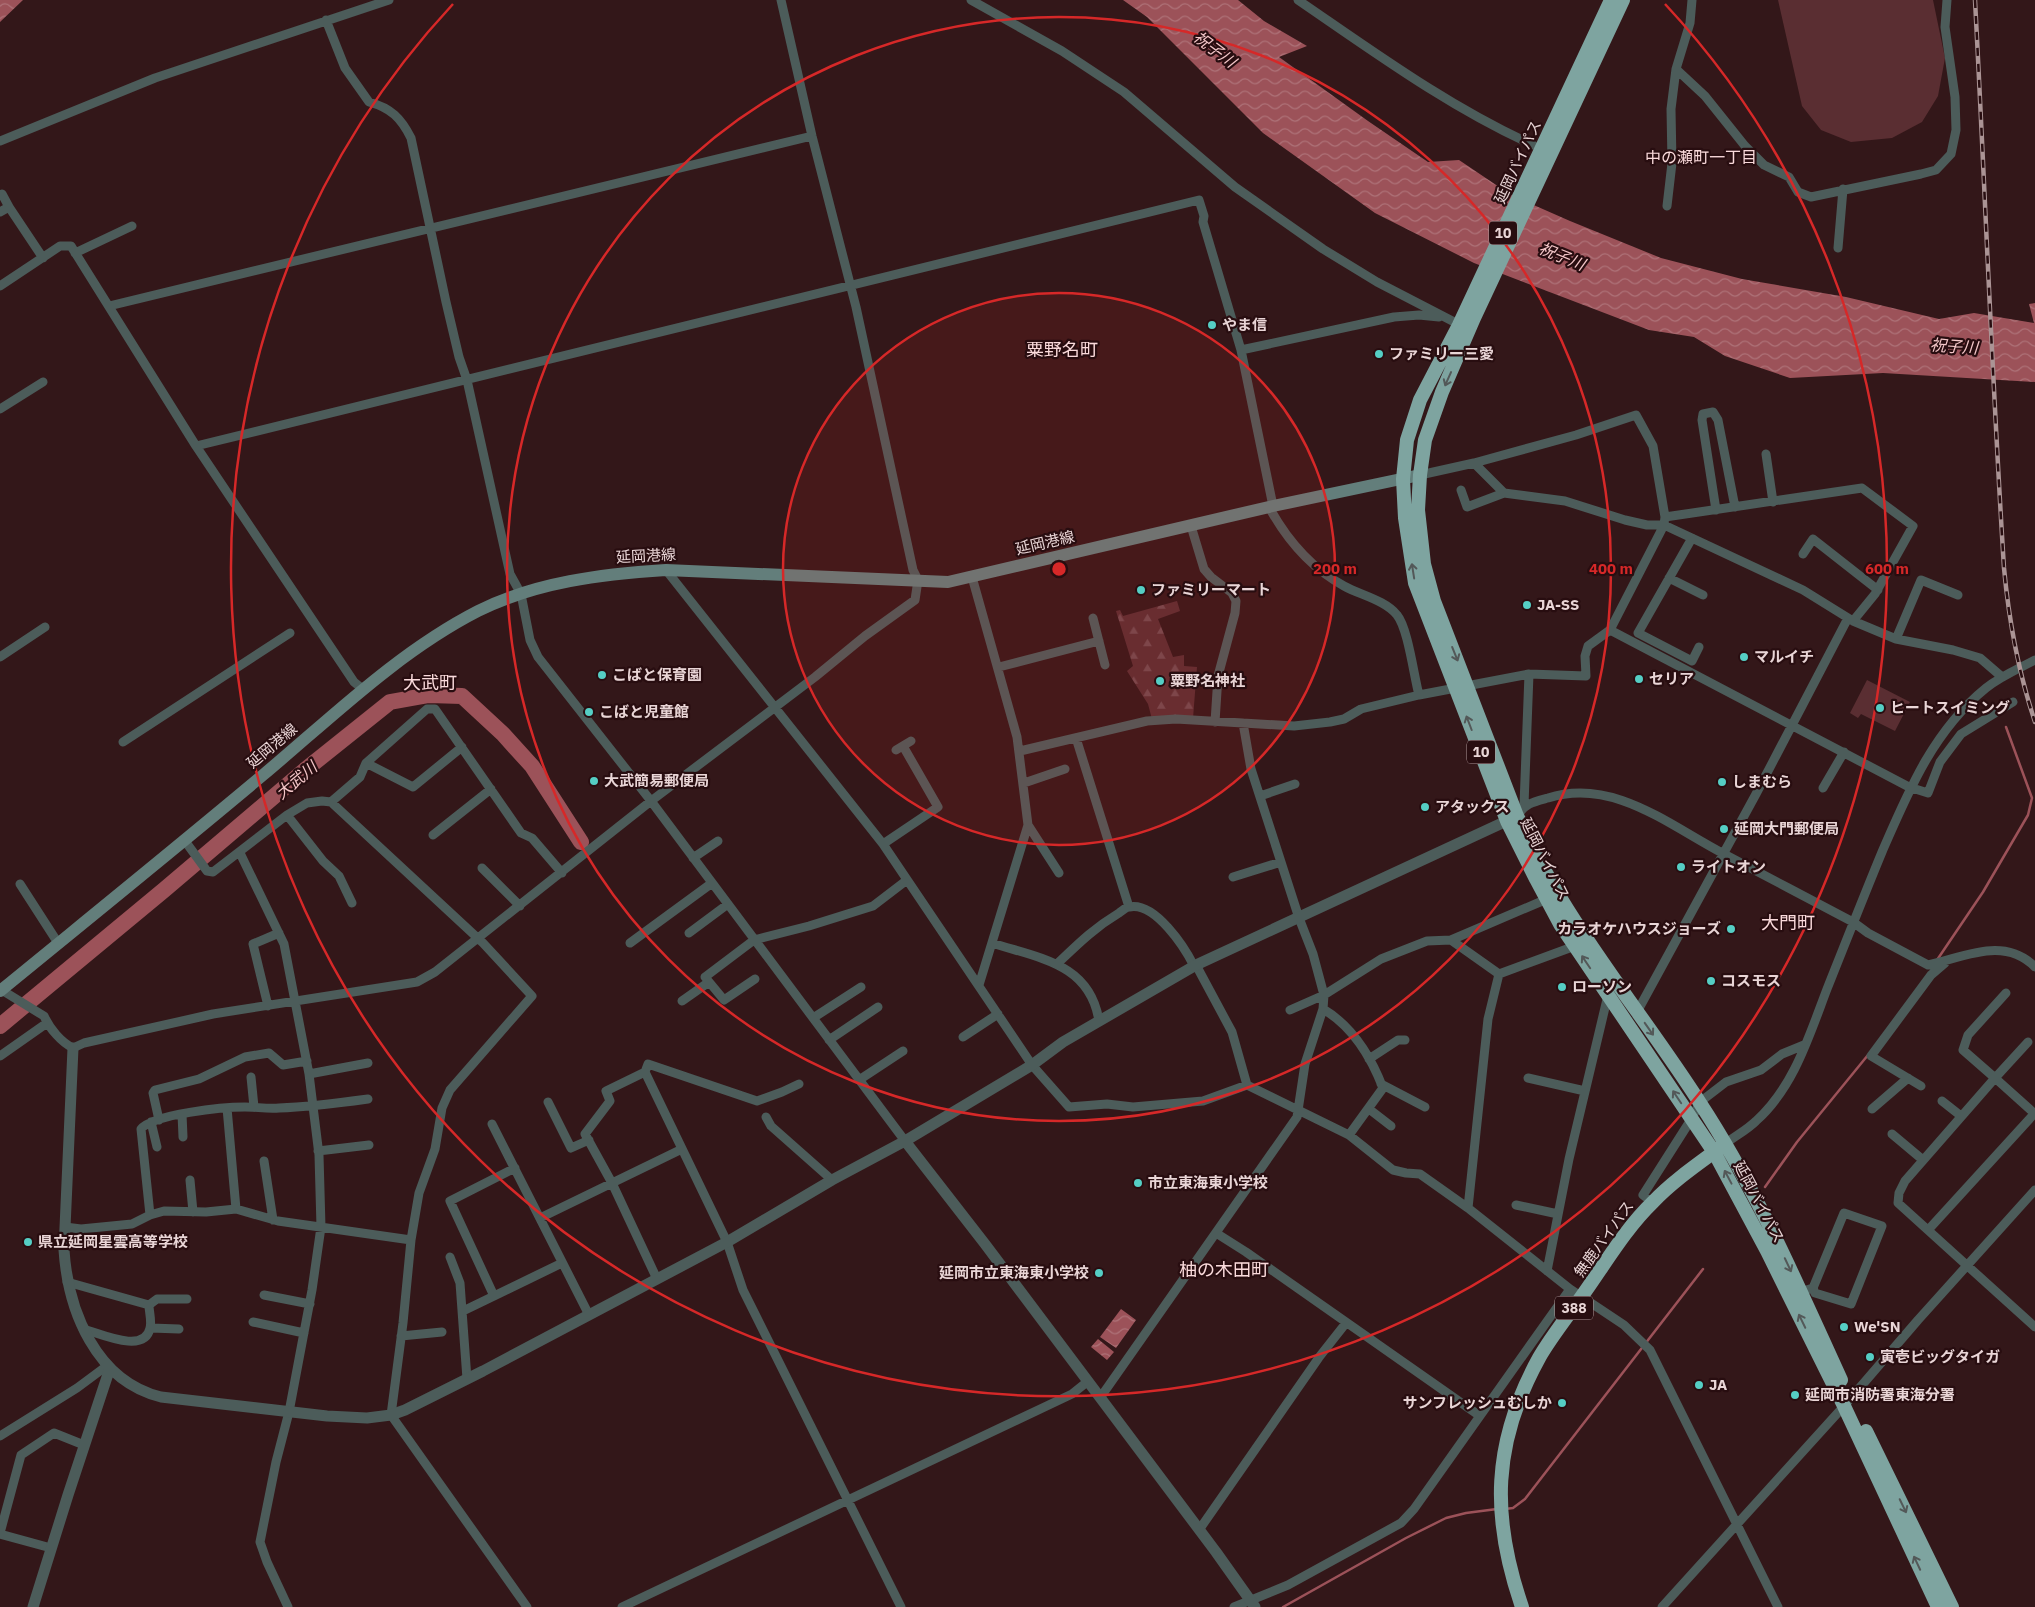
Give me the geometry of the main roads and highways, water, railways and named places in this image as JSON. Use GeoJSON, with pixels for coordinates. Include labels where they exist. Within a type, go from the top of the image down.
{"type":"FeatureCollection","features":[{"type":"Feature","properties":{"kind":"highway","name":"延岡バイパス"},"geometry":{"type":"LineString","coordinates":[[1462,687],[1424,564],[1418,510],[1420,475],[1426,440],[1467,322],[1611,0]]}},
{"type":"Feature","properties":{"kind":"highway","name":"延岡バイパス"},"geometry":{"type":"LineString","coordinates":[[1542,151],[1623,0]]}},
{"type":"Feature","properties":{"kind":"highway","name":"延岡バイパス"},"geometry":{"type":"LineString","coordinates":[[1467,322],[1420,400],[1407,440],[1403,479],[1404,518],[1415,583],[1516,814],[1547,899],[1575,946],[1692,1118],[1720,1148],[1768,1221],[1807,1290],[1847,1402],[1938,1607]]}},
{"type":"Feature","properties":{"kind":"highway","name":"延岡バイパス"},"geometry":{"type":"LineString","coordinates":[[1516,814],[1562,900],[1700,1102],[1767,1251],[1952,1607]]}},
{"type":"Feature","properties":{"kind":"highway","name":"無鹿バイパス"},"geometry":{"type":"LineString","coordinates":[[1522,1607],[1506,1554],[1501,1521],[1502,1468],[1512,1418],[1539,1358],[1576,1293],[1652,1202],[1720,1148]]}},
{"type":"Feature","properties":{"kind":"main road","name":"延岡港線"},"geometry":{"type":"LineString","coordinates":[[2,991],[416,648],[479,610],[521,594],[573,579],[666,570],[948,582],[1271,507],[1420,475]]}},
{"type":"Feature","properties":{"kind":"water"},"geometry":{"type":"Polygon","coordinates":[[[0,0],[23,0],[0,22],[0,0]]]}},
{"type":"Feature","properties":{"kind":"water","name":"祝子川"},"geometry":{"type":"Polygon","coordinates":[[[1123,0],[1238,0],[1264,21],[1307,46],[1279,57],[1428,162],[1459,160],[1511,195],[1661,258],[1742,279],[1846,297],[1939,319],[1974,313],[2034,323],[2029,304],[2035,303],[2035,382],[1883,373],[1790,378],[1725,356],[1694,337],[1649,330],[1474,263],[1375,213],[1263,133],[1147,17],[1123,0]]]}},
{"type":"Feature","properties":{"kind":"water"},"geometry":{"type":"Polygon","coordinates":[[[1121,1309],[1136,1320],[1116,1348],[1100,1337],[1121,1309]]]}},
{"type":"Feature","properties":{"kind":"water"},"geometry":{"type":"Polygon","coordinates":[[[1098,1339],[1114,1352],[1107,1360],[1091,1347],[1098,1339]]]}},
{"type":"Feature","properties":{"kind":"waterway","name":"大武川"},"geometry":{"type":"LineString","coordinates":[[0,1026],[305,770],[390,702],[429,695],[462,696],[503,734],[532,766],[581,842]]}},
{"type":"Feature","properties":{"kind":"waterway"},"geometry":{"type":"LineString","coordinates":[[1937,960],[1983,892],[2028,815],[2032,798],[2006,727]]}},
{"type":"Feature","properties":{"kind":"waterway"},"geometry":{"type":"LineString","coordinates":[[1765,1187],[1797,1142],[1868,1055]]}},
{"type":"Feature","properties":{"kind":"waterway"},"geometry":{"type":"LineString","coordinates":[[1505,1509],[1513,1508],[1525,1499],[1703,1269]]}},
{"type":"Feature","properties":{"kind":"waterway"},"geometry":{"type":"LineString","coordinates":[[1283,1607],[1406,1538],[1446,1518],[1497,1509]]}},
{"type":"Feature","properties":{"kind":"railway"},"geometry":{"type":"LineString","coordinates":[[1975,0],[2004,568],[2015,646],[2035,722]]}},
{"type":"Feature","properties":{"kind":"place","name":"やま信"},"geometry":{"type":"Point","coordinates":[1212,325]}},
{"type":"Feature","properties":{"kind":"place","name":"ファミリー三愛"},"geometry":{"type":"Point","coordinates":[1379,354]}},
{"type":"Feature","properties":{"kind":"place","name":"ファミリーマート"},"geometry":{"type":"Point","coordinates":[1141,590]}},
{"type":"Feature","properties":{"kind":"place","name":"JA-SS"},"geometry":{"type":"Point","coordinates":[1527,605]}},
{"type":"Feature","properties":{"kind":"place","name":"マルイチ"},"geometry":{"type":"Point","coordinates":[1744,657]}},
{"type":"Feature","properties":{"kind":"place","name":"こばと保育園"},"geometry":{"type":"Point","coordinates":[602,675]}},
{"type":"Feature","properties":{"kind":"place","name":"セリア"},"geometry":{"type":"Point","coordinates":[1639,679]}},
{"type":"Feature","properties":{"kind":"place","name":"粟野名神社"},"geometry":{"type":"Point","coordinates":[1160,681]}},
{"type":"Feature","properties":{"kind":"place","name":"ヒートスイミング"},"geometry":{"type":"Point","coordinates":[1880,708]}},
{"type":"Feature","properties":{"kind":"place","name":"こばと児童館"},"geometry":{"type":"Point","coordinates":[589,712]}},
{"type":"Feature","properties":{"kind":"place","name":"大武簡易郵便局"},"geometry":{"type":"Point","coordinates":[594,781]}},
{"type":"Feature","properties":{"kind":"place","name":"しまむら"},"geometry":{"type":"Point","coordinates":[1722,782]}},
{"type":"Feature","properties":{"kind":"place","name":"アタックス"},"geometry":{"type":"Point","coordinates":[1425,807]}},
{"type":"Feature","properties":{"kind":"place","name":"延岡大門郵便局"},"geometry":{"type":"Point","coordinates":[1724,829]}},
{"type":"Feature","properties":{"kind":"place","name":"ライトオン"},"geometry":{"type":"Point","coordinates":[1681,867]}},
{"type":"Feature","properties":{"kind":"place","name":"カラオケハウスジョーズ"},"geometry":{"type":"Point","coordinates":[1731,929]}},
{"type":"Feature","properties":{"kind":"place","name":"コスモス"},"geometry":{"type":"Point","coordinates":[1711,981]}},
{"type":"Feature","properties":{"kind":"place","name":"ローソン"},"geometry":{"type":"Point","coordinates":[1562,987]}},
{"type":"Feature","properties":{"kind":"place","name":"市立東海東小学校"},"geometry":{"type":"Point","coordinates":[1138,1183]}},
{"type":"Feature","properties":{"kind":"place","name":"県立延岡星雲高等学校"},"geometry":{"type":"Point","coordinates":[28,1242]}},
{"type":"Feature","properties":{"kind":"place","name":"延岡市立東海東小学校"},"geometry":{"type":"Point","coordinates":[1099,1273]}},
{"type":"Feature","properties":{"kind":"place","name":"We'SN"},"geometry":{"type":"Point","coordinates":[1844,1327]}},
{"type":"Feature","properties":{"kind":"place","name":"寅壱ビッグタイガ"},"geometry":{"type":"Point","coordinates":[1870,1357]}},
{"type":"Feature","properties":{"kind":"place","name":"JA"},"geometry":{"type":"Point","coordinates":[1699,1385]}},
{"type":"Feature","properties":{"kind":"place","name":"延岡市消防署東海分署"},"geometry":{"type":"Point","coordinates":[1795,1395]}},
{"type":"Feature","properties":{"kind":"place","name":"サンフレッシュむしか"},"geometry":{"type":"Point","coordinates":[1562,1403]}},
{"type":"Feature","properties":{"kind":"district","name":"中の瀬町一丁目"},"geometry":{"type":"Point","coordinates":[1701,157]}},
{"type":"Feature","properties":{"kind":"district","name":"粟野名町"},"geometry":{"type":"Point","coordinates":[1062,350]}},
{"type":"Feature","properties":{"kind":"district","name":"大武町"},"geometry":{"type":"Point","coordinates":[430,683]}},
{"type":"Feature","properties":{"kind":"district","name":"大門町"},"geometry":{"type":"Point","coordinates":[1788,923]}},
{"type":"Feature","properties":{"kind":"district","name":"柚の木田町"},"geometry":{"type":"Point","coordinates":[1224,1270]}}]}
